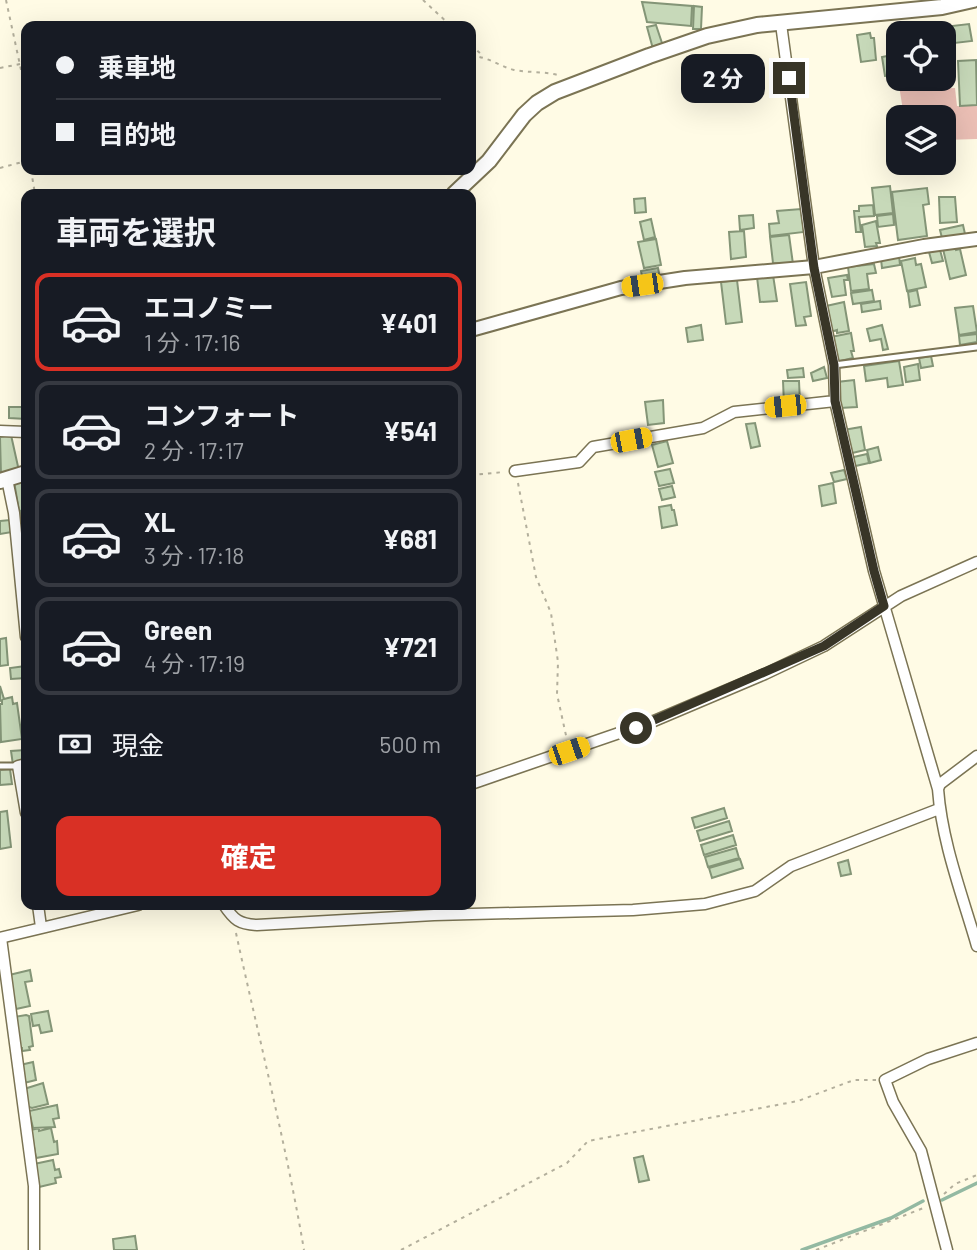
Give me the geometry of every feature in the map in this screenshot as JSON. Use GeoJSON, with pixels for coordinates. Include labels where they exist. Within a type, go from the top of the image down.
{"type":"FeatureCollection","features":[{"type":"Feature","properties":{"kind":"main road"},"geometry":{"type":"LineString","coordinates":[[476,173],[489,161],[524,115],[555,92],[707,36],[757,25],[942,7],[973,0]]}},
{"type":"Feature","properties":{"kind":"main road"},"geometry":{"type":"LineString","coordinates":[[459,189],[474,175]]}},
{"type":"Feature","properties":{"kind":"main road"},"geometry":{"type":"LineString","coordinates":[[3,480],[21,475]]}},
{"type":"Feature","properties":{"kind":"street"},"geometry":{"type":"LineString","coordinates":[[781,23],[814,268],[834,365],[835,401],[871,559],[938,789],[939,809],[956,882],[977,946]]}},
{"type":"Feature","properties":{"kind":"street"},"geometry":{"type":"LineString","coordinates":[[476,329],[621,288],[685,278],[814,268],[924,246],[977,239]]}},
{"type":"Feature","properties":{"kind":"street"},"geometry":{"type":"LineString","coordinates":[[516,471],[579,462],[593,447],[703,428],[734,412],[835,401]]}},
{"type":"Feature","properties":{"kind":"street"},"geometry":{"type":"LineString","coordinates":[[0,431],[21,432]]}},
{"type":"Feature","properties":{"kind":"street"},"geometry":{"type":"LineString","coordinates":[[3,480],[14,513],[21,585]]}},
{"type":"Feature","properties":{"kind":"street"},"geometry":{"type":"LineString","coordinates":[[476,782],[654,721],[796,660],[824,646],[901,596],[977,562]]}},
{"type":"Feature","properties":{"kind":"street"},"geometry":{"type":"LineString","coordinates":[[938,789],[940,784],[977,756]]}},
{"type":"Feature","properties":{"kind":"street"},"geometry":{"type":"LineString","coordinates":[[227,910],[233,919],[242,924],[290,925],[326,920],[569,913],[705,904],[755,891],[791,866],[939,809]]}},
{"type":"Feature","properties":{"kind":"street"},"geometry":{"type":"LineString","coordinates":[[39,910],[41,927]]}},
{"type":"Feature","properties":{"kind":"street"},"geometry":{"type":"LineString","coordinates":[[34,1250],[34,1186],[1,938],[111,910]]}},
{"type":"Feature","properties":{"kind":"street"},"geometry":{"type":"LineString","coordinates":[[947,1250],[921,1151],[893,1102],[885,1080],[928,1059],[977,1044]]}},
{"type":"Feature","properties":{"kind":"lane"},"geometry":{"type":"LineString","coordinates":[[834,365],[977,347]]}},
{"type":"Feature","properties":{"kind":"lane"},"geometry":{"type":"LineString","coordinates":[[0,766],[21,765]]}},
{"type":"Feature","properties":{"kind":"path"},"geometry":{"type":"LineString","coordinates":[[0,68],[21,64],[6,0]]}},
{"type":"Feature","properties":{"kind":"path"},"geometry":{"type":"LineString","coordinates":[[423,0],[446,21]]}},
{"type":"Feature","properties":{"kind":"path"},"geometry":{"type":"LineString","coordinates":[[476,50],[484,57]]}},
{"type":"Feature","properties":{"kind":"path"},"geometry":{"type":"LineString","coordinates":[[476,56],[484,57],[514,70],[553,73],[575,85]]}},
{"type":"Feature","properties":{"kind":"path"},"geometry":{"type":"LineString","coordinates":[[0,168],[21,162]]}},
{"type":"Feature","properties":{"kind":"path"},"geometry":{"type":"LineString","coordinates":[[476,475],[516,471],[536,577],[551,613],[558,662],[557,694],[569,751]]}},
{"type":"Feature","properties":{"kind":"path"},"geometry":{"type":"LineString","coordinates":[[233,919],[291,1174],[304,1250]]}},
{"type":"Feature","properties":{"kind":"path"},"geometry":{"type":"LineString","coordinates":[[401,1250],[567,1163],[588,1141],[798,1101],[854,1080],[885,1080]]}},
{"type":"Feature","properties":{"kind":"path"},"geometry":{"type":"LineString","coordinates":[[816,1250],[934,1203],[955,1184],[977,1175]]}},
{"type":"Feature","properties":{"kind":"shaded area"},"geometry":{"type":"Polygon","coordinates":[[[900,91],[955,91],[957,106],[977,106],[977,139],[956,140],[956,105],[902,105],[900,91]]]}},
{"type":"Feature","properties":{"kind":"building"},"geometry":{"type":"Polygon","coordinates":[[[642,2],[692,6],[691,26],[647,22],[642,2]]]}},
{"type":"Feature","properties":{"kind":"building"},"geometry":{"type":"Polygon","coordinates":[[[694,6],[702,7],[701,29],[693,29],[694,6]]]}},
{"type":"Feature","properties":{"kind":"building"},"geometry":{"type":"Polygon","coordinates":[[[969,24],[972,41],[956,43],[956,26],[969,24]]]}},
{"type":"Feature","properties":{"kind":"building"},"geometry":{"type":"Polygon","coordinates":[[[656,25],[663,46],[653,49],[647,27],[656,25]]]}},
{"type":"Feature","properties":{"kind":"building"},"geometry":{"type":"Polygon","coordinates":[[[870,33],[871,38],[874,38],[876,60],[861,62],[857,35],[870,33]]]}},
{"type":"Feature","properties":{"kind":"building"},"geometry":{"type":"Polygon","coordinates":[[[886,56],[886,76],[885,76],[882,57],[886,56]]]}},
{"type":"Feature","properties":{"kind":"building"},"geometry":{"type":"Polygon","coordinates":[[[976,60],[977,105],[960,106],[958,61],[976,60]]]}},
{"type":"Feature","properties":{"kind":"building"},"geometry":{"type":"Polygon","coordinates":[[[890,186],[893,213],[875,215],[872,188],[890,186]]]}},
{"type":"Feature","properties":{"kind":"building"},"geometry":{"type":"Polygon","coordinates":[[[927,188],[929,204],[923,205],[927,236],[898,240],[892,192],[927,188]]]}},
{"type":"Feature","properties":{"kind":"building"},"geometry":{"type":"Polygon","coordinates":[[[939,197],[955,197],[957,222],[940,223],[939,197]]]}},
{"type":"Feature","properties":{"kind":"building"},"geometry":{"type":"Polygon","coordinates":[[[645,198],[646,212],[635,213],[634,199],[645,198]]]}},
{"type":"Feature","properties":{"kind":"building"},"geometry":{"type":"Polygon","coordinates":[[[873,205],[874,216],[859,217],[861,232],[856,232],[854,211],[859,211],[859,206],[873,205]]]}},
{"type":"Feature","properties":{"kind":"building"},"geometry":{"type":"Polygon","coordinates":[[[801,209],[804,232],[770,236],[769,224],[779,223],[777,211],[801,209]]]}},
{"type":"Feature","properties":{"kind":"building"},"geometry":{"type":"Polygon","coordinates":[[[893,214],[894,225],[878,227],[877,216],[893,214]]]}},
{"type":"Feature","properties":{"kind":"building"},"geometry":{"type":"Polygon","coordinates":[[[753,215],[754,228],[740,230],[739,216],[753,215]]]}},
{"type":"Feature","properties":{"kind":"building"},"geometry":{"type":"Polygon","coordinates":[[[651,219],[655,237],[644,240],[640,222],[651,219]]]}},
{"type":"Feature","properties":{"kind":"building"},"geometry":{"type":"Polygon","coordinates":[[[876,221],[880,243],[876,243],[877,246],[865,247],[862,225],[876,221]]]}},
{"type":"Feature","properties":{"kind":"building"},"geometry":{"type":"Polygon","coordinates":[[[963,225],[965,234],[942,238],[940,230],[963,225]]]}},
{"type":"Feature","properties":{"kind":"building"},"geometry":{"type":"Polygon","coordinates":[[[744,231],[746,257],[731,259],[729,232],[744,231]]]}},
{"type":"Feature","properties":{"kind":"building"},"geometry":{"type":"Polygon","coordinates":[[[789,235],[793,264],[773,263],[770,237],[789,235]]]}},
{"type":"Feature","properties":{"kind":"building"},"geometry":{"type":"Polygon","coordinates":[[[656,239],[661,265],[644,268],[638,242],[656,239]]]}},
{"type":"Feature","properties":{"kind":"building"},"geometry":{"type":"Polygon","coordinates":[[[955,246],[956,250],[960,249],[966,275],[950,279],[943,249],[955,246]]]}},
{"type":"Feature","properties":{"kind":"building"},"geometry":{"type":"Polygon","coordinates":[[[940,250],[943,261],[932,263],[929,252],[940,250]]]}},
{"type":"Feature","properties":{"kind":"building"},"geometry":{"type":"Polygon","coordinates":[[[899,256],[900,265],[882,268],[881,259],[899,256]]]}},
{"type":"Feature","properties":{"kind":"building"},"geometry":{"type":"Polygon","coordinates":[[[915,258],[916,265],[921,264],[926,287],[907,291],[901,261],[915,258]]]}},
{"type":"Feature","properties":{"kind":"building"},"geometry":{"type":"Polygon","coordinates":[[[874,264],[876,273],[867,274],[869,289],[851,291],[848,267],[874,264]]]}},
{"type":"Feature","properties":{"kind":"building"},"geometry":{"type":"Polygon","coordinates":[[[658,268],[660,278],[643,281],[641,271],[658,268]]]}},
{"type":"Feature","properties":{"kind":"building"},"geometry":{"type":"Polygon","coordinates":[[[773,275],[777,301],[760,302],[757,277],[773,275]]]}},
{"type":"Feature","properties":{"kind":"building"},"geometry":{"type":"Polygon","coordinates":[[[847,275],[848,280],[844,280],[846,295],[832,297],[828,278],[847,275]]]}},
{"type":"Feature","properties":{"kind":"building"},"geometry":{"type":"Polygon","coordinates":[[[737,280],[742,322],[726,324],[721,282],[737,280]]]}},
{"type":"Feature","properties":{"kind":"building"},"geometry":{"type":"Polygon","coordinates":[[[806,282],[811,316],[804,317],[806,325],[796,326],[790,284],[806,282]]]}},
{"type":"Feature","properties":{"kind":"building"},"geometry":{"type":"Polygon","coordinates":[[[872,290],[874,301],[853,304],[851,293],[872,290]]]}},
{"type":"Feature","properties":{"kind":"building"},"geometry":{"type":"Polygon","coordinates":[[[917,290],[920,305],[910,307],[908,292],[917,290]]]}},
{"type":"Feature","properties":{"kind":"building"},"geometry":{"type":"Polygon","coordinates":[[[880,301],[881,309],[862,312],[861,304],[880,301]]]}},
{"type":"Feature","properties":{"kind":"building"},"geometry":{"type":"Polygon","coordinates":[[[844,302],[849,331],[831,332],[826,306],[844,302]]]}},
{"type":"Feature","properties":{"kind":"building"},"geometry":{"type":"Polygon","coordinates":[[[973,306],[977,332],[959,335],[955,308],[973,306]]]}},
{"type":"Feature","properties":{"kind":"building"},"geometry":{"type":"Polygon","coordinates":[[[701,325],[703,340],[688,342],[686,328],[701,325]]]}},
{"type":"Feature","properties":{"kind":"building"},"geometry":{"type":"Polygon","coordinates":[[[882,325],[888,349],[883,350],[881,339],[870,341],[867,329],[882,325]]]}},
{"type":"Feature","properties":{"kind":"building"},"geometry":{"type":"Polygon","coordinates":[[[851,333],[853,358],[836,362],[831,337],[851,333]]]}},
{"type":"Feature","properties":{"kind":"building"},"geometry":{"type":"Polygon","coordinates":[[[977,334],[977,342],[960,345],[959,336],[977,334]]]}},
{"type":"Feature","properties":{"kind":"building"},"geometry":{"type":"Polygon","coordinates":[[[931,356],[933,366],[921,368],[919,358],[931,356]]]}},
{"type":"Feature","properties":{"kind":"building"},"geometry":{"type":"Polygon","coordinates":[[[899,361],[903,385],[888,387],[887,378],[866,381],[864,366],[899,361]]]}},
{"type":"Feature","properties":{"kind":"building"},"geometry":{"type":"Polygon","coordinates":[[[918,364],[920,380],[906,382],[904,367],[918,364]]]}},
{"type":"Feature","properties":{"kind":"building"},"geometry":{"type":"Polygon","coordinates":[[[824,367],[827,378],[813,381],[811,373],[824,367]]]}},
{"type":"Feature","properties":{"kind":"building"},"geometry":{"type":"Polygon","coordinates":[[[803,368],[804,377],[788,378],[787,370],[803,368]]]}},
{"type":"Feature","properties":{"kind":"building"},"geometry":{"type":"Polygon","coordinates":[[[854,380],[857,407],[840,408],[837,382],[854,380]]]}},
{"type":"Feature","properties":{"kind":"building"},"geometry":{"type":"Polygon","coordinates":[[[783,381],[799,381],[800,403],[784,404],[783,381]]]}},
{"type":"Feature","properties":{"kind":"building"},"geometry":{"type":"Polygon","coordinates":[[[663,400],[664,423],[648,425],[645,402],[663,400]]]}},
{"type":"Feature","properties":{"kind":"building"},"geometry":{"type":"Polygon","coordinates":[[[9,407],[21,407],[21,419],[9,418],[9,407]]]}},
{"type":"Feature","properties":{"kind":"building"},"geometry":{"type":"Polygon","coordinates":[[[755,423],[760,446],[751,448],[746,424],[755,423]]]}},
{"type":"Feature","properties":{"kind":"building"},"geometry":{"type":"Polygon","coordinates":[[[861,427],[865,450],[848,454],[843,430],[861,427]]]}},
{"type":"Feature","properties":{"kind":"building"},"geometry":{"type":"Polygon","coordinates":[[[11,435],[19,471],[1,475],[0,437],[11,435]]]}},
{"type":"Feature","properties":{"kind":"building"},"geometry":{"type":"Polygon","coordinates":[[[667,441],[673,463],[658,467],[652,445],[667,441]]]}},
{"type":"Feature","properties":{"kind":"building"},"geometry":{"type":"Polygon","coordinates":[[[878,447],[881,460],[870,463],[867,450],[878,447]]]}},
{"type":"Feature","properties":{"kind":"building"},"geometry":{"type":"Polygon","coordinates":[[[867,454],[869,463],[851,467],[849,458],[867,454]]]}},
{"type":"Feature","properties":{"kind":"building"},"geometry":{"type":"Polygon","coordinates":[[[670,469],[674,483],[659,486],[655,472],[670,469]]]}},
{"type":"Feature","properties":{"kind":"building"},"geometry":{"type":"Polygon","coordinates":[[[844,470],[847,479],[834,482],[831,473],[844,470]]]}},
{"type":"Feature","properties":{"kind":"building"},"geometry":{"type":"Polygon","coordinates":[[[21,480],[21,511],[19,511],[14,481],[21,480]]]}},
{"type":"Feature","properties":{"kind":"building"},"geometry":{"type":"Polygon","coordinates":[[[833,483],[836,503],[822,506],[819,486],[833,483]]]}},
{"type":"Feature","properties":{"kind":"building"},"geometry":{"type":"Polygon","coordinates":[[[672,486],[675,497],[662,500],[659,489],[672,486]]]}},
{"type":"Feature","properties":{"kind":"building"},"geometry":{"type":"Polygon","coordinates":[[[671,505],[677,525],[662,528],[659,507],[671,505]]]}},
{"type":"Feature","properties":{"kind":"building"},"geometry":{"type":"Polygon","coordinates":[[[10,520],[12,532],[0,534],[0,521],[10,520]]]}},
{"type":"Feature","properties":{"kind":"building"},"geometry":{"type":"Polygon","coordinates":[[[6,638],[8,665],[0,666],[0,639],[6,638]]]}},
{"type":"Feature","properties":{"kind":"building"},"geometry":{"type":"Polygon","coordinates":[[[21,667],[21,678],[11,679],[10,668],[21,667]]]}},
{"type":"Feature","properties":{"kind":"building"},"geometry":{"type":"Polygon","coordinates":[[[0,686],[4,699],[12,697],[13,704],[17,703],[21,739],[1,742],[2,700],[0,701],[0,686]]]}},
{"type":"Feature","properties":{"kind":"building"},"geometry":{"type":"Polygon","coordinates":[[[21,750],[21,764],[13,765],[11,751],[21,750]]]}},
{"type":"Feature","properties":{"kind":"building"},"geometry":{"type":"Polygon","coordinates":[[[10,769],[12,784],[0,785],[0,770],[10,769]]]}},
{"type":"Feature","properties":{"kind":"building"},"geometry":{"type":"Polygon","coordinates":[[[724,808],[727,818],[695,828],[692,818],[724,808]]]}},
{"type":"Feature","properties":{"kind":"building"},"geometry":{"type":"Polygon","coordinates":[[[7,811],[11,847],[0,849],[0,812],[7,811]]]}},
{"type":"Feature","properties":{"kind":"building"},"geometry":{"type":"Polygon","coordinates":[[[729,821],[732,831],[700,841],[697,831],[729,821]]]}},
{"type":"Feature","properties":{"kind":"building"},"geometry":{"type":"Polygon","coordinates":[[[733,835],[736,845],[704,855],[701,845],[733,835]]]}},
{"type":"Feature","properties":{"kind":"building"},"geometry":{"type":"Polygon","coordinates":[[[736,848],[739,858],[708,867],[705,857],[736,848]]]}},
{"type":"Feature","properties":{"kind":"building"},"geometry":{"type":"Polygon","coordinates":[[[740,859],[743,868],[712,878],[709,868],[740,859]]]}},
{"type":"Feature","properties":{"kind":"building"},"geometry":{"type":"Polygon","coordinates":[[[848,860],[851,874],[841,876],[838,863],[848,860]]]}},
{"type":"Feature","properties":{"kind":"building"},"geometry":{"type":"Polygon","coordinates":[[[30,970],[32,981],[25,982],[30,1006],[16,1009],[9,975],[30,970]]]}},
{"type":"Feature","properties":{"kind":"building"},"geometry":{"type":"Polygon","coordinates":[[[48,1011],[52,1031],[41,1033],[39,1025],[33,1026],[31,1014],[48,1011]]]}},
{"type":"Feature","properties":{"kind":"building"},"geometry":{"type":"Polygon","coordinates":[[[29,1016],[33,1046],[29,1047],[30,1050],[22,1051],[22,1048],[19,1048],[14,1017],[29,1016]]]}},
{"type":"Feature","properties":{"kind":"building"},"geometry":{"type":"Polygon","coordinates":[[[33,1062],[36,1080],[24,1083],[20,1065],[33,1062]]]}},
{"type":"Feature","properties":{"kind":"building"},"geometry":{"type":"Polygon","coordinates":[[[43,1083],[48,1104],[32,1108],[26,1106],[24,1089],[43,1083]]]}},
{"type":"Feature","properties":{"kind":"building"},"geometry":{"type":"Polygon","coordinates":[[[57,1105],[59,1118],[53,1119],[55,1127],[33,1128],[29,1111],[57,1105]]]}},
{"type":"Feature","properties":{"kind":"building"},"geometry":{"type":"Polygon","coordinates":[[[39,1128],[39,1131],[51,1128],[54,1142],[57,1141],[58,1154],[36,1158],[31,1130],[39,1128]]]}},
{"type":"Feature","properties":{"kind":"building"},"geometry":{"type":"Polygon","coordinates":[[[643,1156],[649,1180],[639,1182],[634,1158],[643,1156]]]}},
{"type":"Feature","properties":{"kind":"building"},"geometry":{"type":"Polygon","coordinates":[[[53,1160],[55,1170],[59,1169],[61,1177],[55,1178],[56,1183],[39,1187],[34,1164],[53,1160]]]}},
{"type":"Feature","properties":{"kind":"building"},"geometry":{"type":"Polygon","coordinates":[[[135,1236],[137,1250],[114,1250],[113,1239],[135,1236]]]}},
{"type":"Feature","properties":{"kind":"waterway"},"geometry":{"type":"LineString","coordinates":[[942,1200],[977,1183]]}},
{"type":"Feature","properties":{"kind":"waterway"},"geometry":{"type":"LineString","coordinates":[[802,1250],[891,1218],[923,1201]]}},
{"type":"Feature","properties":{"kind":"route"},"geometry":{"type":"LineString","coordinates":[[636,728],[824,646],[884,606],[835,401],[834,365],[814,268],[789,78]]}}]}
